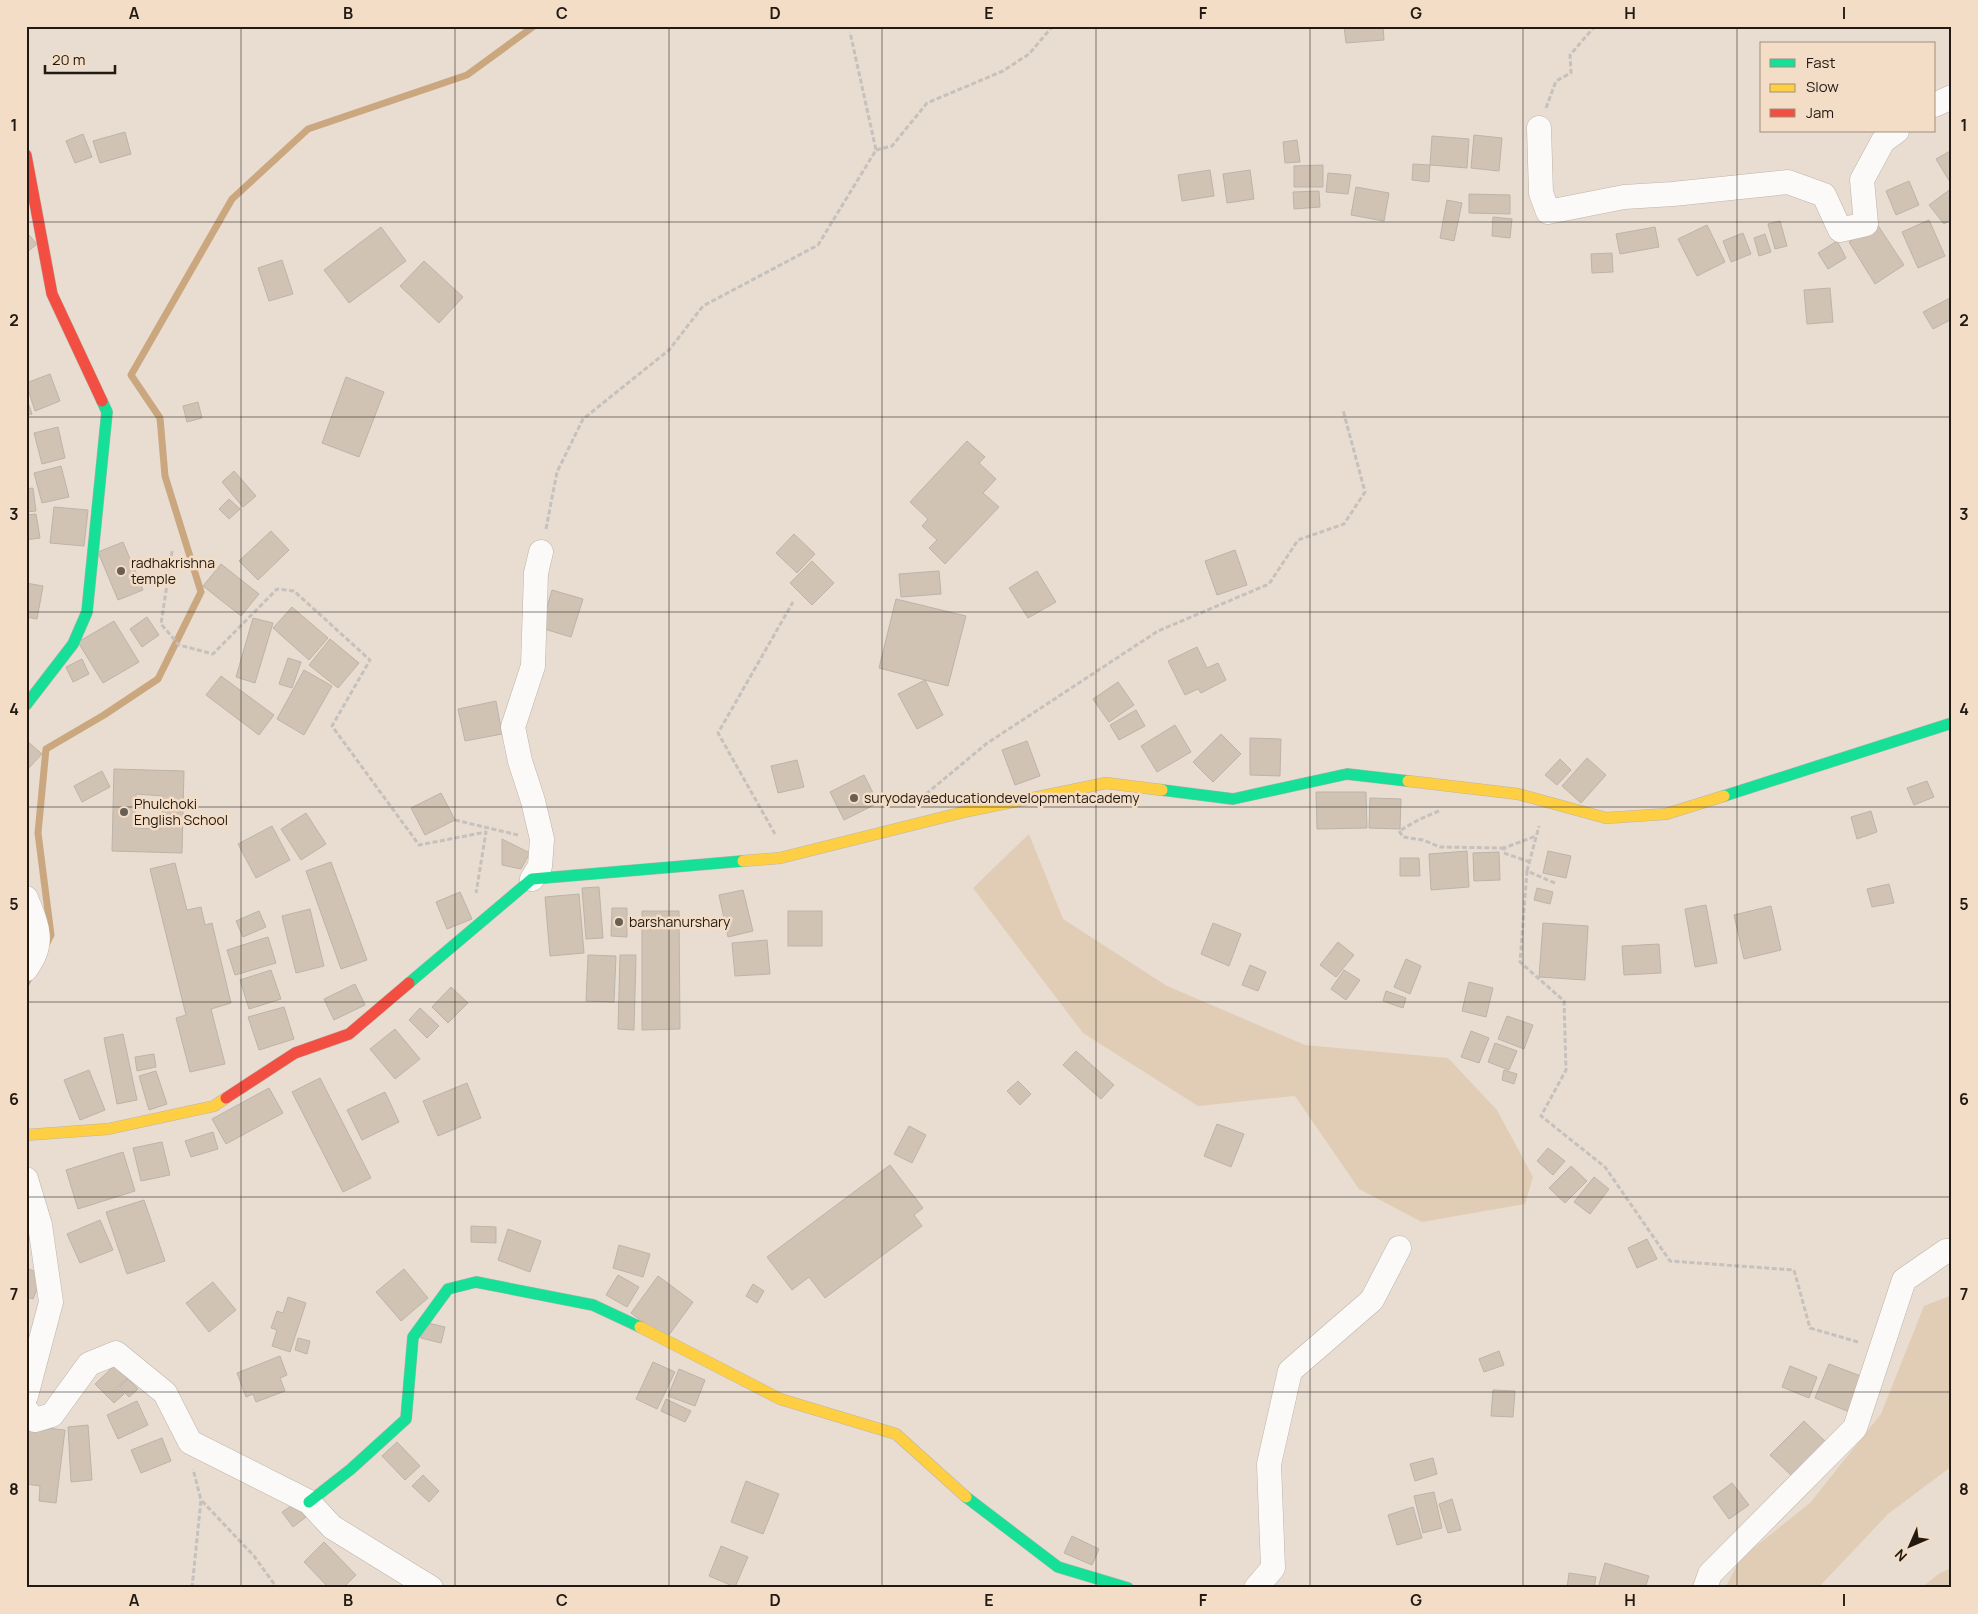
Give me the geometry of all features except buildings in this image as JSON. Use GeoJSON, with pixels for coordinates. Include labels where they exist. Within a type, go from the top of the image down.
{"type":"FeatureCollection","features":[{"type":"Feature","properties":{"kind":"street"},"geometry":{"type":"LineString","coordinates":[[1936,105],[1952,97]]}},
{"type":"Feature","properties":{"kind":"street"},"geometry":{"type":"LineString","coordinates":[[1540,128],[1541,193],[1548,212],[1624,197],[1788,182],[1824,195],[1840,230],[1866,224],[1862,180],[1883,141],[1896,132]]}},
{"type":"Feature","properties":{"kind":"street"},"geometry":{"type":"LineString","coordinates":[[26,155],[52,294],[107,412],[87,612],[73,644],[26,705]]}},
{"type":"Feature","properties":{"kind":"street"},"geometry":{"type":"LineString","coordinates":[[26,1135],[108,1130],[214,1106],[295,1053],[349,1034],[532,879],[540,866],[542,839],[533,801],[520,761],[513,727],[533,666],[536,573],[541,552]]}},
{"type":"Feature","properties":{"kind":"street"},"geometry":{"type":"LineString","coordinates":[[532,879],[780,858],[968,812],[1106,783],[1234,799],[1347,774],[1518,794],[1606,818],[1666,814],[1952,723]]}},
{"type":"Feature","properties":{"kind":"street"},"geometry":{"type":"LineString","coordinates":[[26,898],[39,936],[33,960],[26,970]]}},
{"type":"Feature","properties":{"kind":"street"},"geometry":{"type":"LineString","coordinates":[[26,1179],[40,1224],[51,1302],[26,1396]]}},
{"type":"Feature","properties":{"kind":"street"},"geometry":{"type":"LineString","coordinates":[[1256,1588],[1272,1568],[1269,1464],[1290,1371],[1372,1300],[1399,1248]]}},
{"type":"Feature","properties":{"kind":"street"},"geometry":{"type":"LineString","coordinates":[[1705,1588],[1710,1574],[1855,1428],[1904,1280],[1946,1251],[1952,1251]]}},
{"type":"Feature","properties":{"kind":"street"},"geometry":{"type":"LineString","coordinates":[[309,1502],[406,1419],[413,1337],[448,1289],[476,1282],[593,1305],[780,1399],[896,1434],[976,1506],[1058,1566],[1128,1588]]}},
{"type":"Feature","properties":{"kind":"street"},"geometry":{"type":"LineString","coordinates":[[26,1410],[35,1420],[52,1415],[89,1364],[116,1353],[165,1393],[190,1442],[309,1502],[332,1527],[430,1588]]}},
{"type":"Feature","properties":{"kind":"path"},"geometry":{"type":"LineString","coordinates":[[876,150],[892,146],[927,103],[1003,71],[1029,54],[1051,28],[1057,26]]}},
{"type":"Feature","properties":{"kind":"path"},"geometry":{"type":"LineString","coordinates":[[1540,128],[1556,81],[1571,73],[1570,55],[1594,26]]}},
{"type":"Feature","properties":{"kind":"path"},"geometry":{"type":"LineString","coordinates":[[541,552],[557,472],[584,419],[669,350],[702,306],[818,244],[876,150],[850,32]]}},
{"type":"Feature","properties":{"kind":"path"},"geometry":{"type":"LineString","coordinates":[[914,825],[916,803],[986,744],[1158,630],[1269,584],[1298,540],[1344,524],[1365,492],[1344,410]]}},
{"type":"Feature","properties":{"kind":"path"},"geometry":{"type":"LineString","coordinates":[[172,551],[161,624],[179,645],[213,654],[277,589],[294,591],[370,660],[332,726],[419,845],[486,832],[475,898],[484,919]]}},
{"type":"Feature","properties":{"kind":"path"},"geometry":{"type":"LineString","coordinates":[[766,859],[776,836],[718,733],[793,602]]}},
{"type":"Feature","properties":{"kind":"path"},"geometry":{"type":"LineString","coordinates":[[1545,802],[1527,871],[1520,962],[1564,1001],[1566,1070],[1541,1116],[1605,1167],[1670,1261],[1794,1270],[1810,1328],[1881,1349]]}},
{"type":"Feature","properties":{"kind":"path"},"geometry":{"type":"LineString","coordinates":[[1442,810],[1398,831],[1402,837],[1423,840],[1440,847],[1504,848],[1536,836]]}},
{"type":"Feature","properties":{"kind":"path"},"geometry":{"type":"LineString","coordinates":[[455,820],[527,838],[541,850]]}},
{"type":"Feature","properties":{"kind":"path"},"geometry":{"type":"LineString","coordinates":[[1504,848],[1504,853],[1530,862]]}},
{"type":"Feature","properties":{"kind":"path"},"geometry":{"type":"LineString","coordinates":[[1527,871],[1555,883]]}},
{"type":"Feature","properties":{"kind":"path"},"geometry":{"type":"LineString","coordinates":[[190,1442],[189,1455],[202,1500],[192,1588]]}},
{"type":"Feature","properties":{"kind":"path"},"geometry":{"type":"LineString","coordinates":[[202,1500],[254,1556],[277,1588]]}},
{"type":"Feature","properties":{"kind":"shaded area"},"geometry":{"type":"Polygon","coordinates":[[[1029,834],[1063,919],[1167,986],[1305,1045],[1448,1058],[1497,1110],[1533,1177],[1525,1204],[1422,1222],[1359,1189],[1295,1096],[1198,1106],[1083,1033],[973,888],[1029,834]]]}},
{"type":"Feature","properties":{"kind":"shaded area"},"geometry":{"type":"Polygon","coordinates":[[[1952,1295],[1952,1469],[1948,1469],[1888,1514],[1818,1588],[1725,1588],[1741,1558],[1810,1503],[1881,1414],[1924,1306],[1952,1295]]]}},
{"type":"Feature","properties":{"kind":"shaded area"},"geometry":{"type":"Polygon","coordinates":[[[1952,1568],[1952,1588],[1921,1588],[1940,1573],[1952,1568]]]}},
{"type":"Feature","properties":{"kind":"waterway"},"geometry":{"type":"LineString","coordinates":[[46,945],[51,935],[38,833],[46,749],[104,715],[158,679],[201,592],[165,476],[160,418],[131,375],[232,199],[308,129],[467,75],[534,26]]}},
{"type":"Feature","properties":{"kind":"waterway"},"geometry":{"type":"LineString","coordinates":[[26,984],[32,972]]}},
{"type":"Feature","properties":{"kind":"traffic: fast"},"geometry":{"type":"LineString","coordinates":[[26,705],[73,644],[87,612],[107,412],[102,401]]}},
{"type":"Feature","properties":{"kind":"traffic: fast"},"geometry":{"type":"LineString","coordinates":[[1724,796],[1952,723]]}},
{"type":"Feature","properties":{"kind":"traffic: fast"},"geometry":{"type":"LineString","coordinates":[[1162,790],[1233,799],[1347,774],[1408,781]]}},
{"type":"Feature","properties":{"kind":"traffic: fast"},"geometry":{"type":"LineString","coordinates":[[409,983],[532,879],[743,861]]}},
{"type":"Feature","properties":{"kind":"traffic: fast"},"geometry":{"type":"LineString","coordinates":[[309,1502],[351,1469],[406,1419],[413,1337],[448,1289],[476,1282],[593,1305],[640,1327]]}},
{"type":"Feature","properties":{"kind":"traffic: fast"},"geometry":{"type":"LineString","coordinates":[[966,1497],[1058,1567],[1128,1588]]}},
{"type":"Feature","properties":{"kind":"traffic: slow"},"geometry":{"type":"LineString","coordinates":[[1408,781],[1518,794],[1606,818],[1666,814],[1724,796]]}},
{"type":"Feature","properties":{"kind":"traffic: slow"},"geometry":{"type":"LineString","coordinates":[[743,861],[780,858],[968,811],[1106,783],[1162,790]]}},
{"type":"Feature","properties":{"kind":"traffic: slow"},"geometry":{"type":"LineString","coordinates":[[26,1135],[108,1129],[214,1106],[226,1098]]}},
{"type":"Feature","properties":{"kind":"traffic: slow"},"geometry":{"type":"LineString","coordinates":[[640,1327],[780,1399],[896,1434],[966,1497]]}},
{"type":"Feature","properties":{"kind":"traffic: jam"},"geometry":{"type":"LineString","coordinates":[[26,155],[52,294],[102,401]]}},
{"type":"Feature","properties":{"kind":"traffic: jam"},"geometry":{"type":"LineString","coordinates":[[226,1098],[295,1053],[349,1034],[409,983]]}},
{"type":"Feature","properties":{"kind":"place","name":"radhakrishna temple"},"geometry":{"type":"Point","coordinates":[121,571]}},
{"type":"Feature","properties":{"kind":"place","name":"suryodayaeducationdevelopmentacademy"},"geometry":{"type":"Point","coordinates":[854,798]}},
{"type":"Feature","properties":{"kind":"place","name":"Phulchoki English School"},"geometry":{"type":"Point","coordinates":[124,812]}},
{"type":"Feature","properties":{"kind":"place","name":"barshanurshary"},"geometry":{"type":"Point","coordinates":[619,922]}}]}
